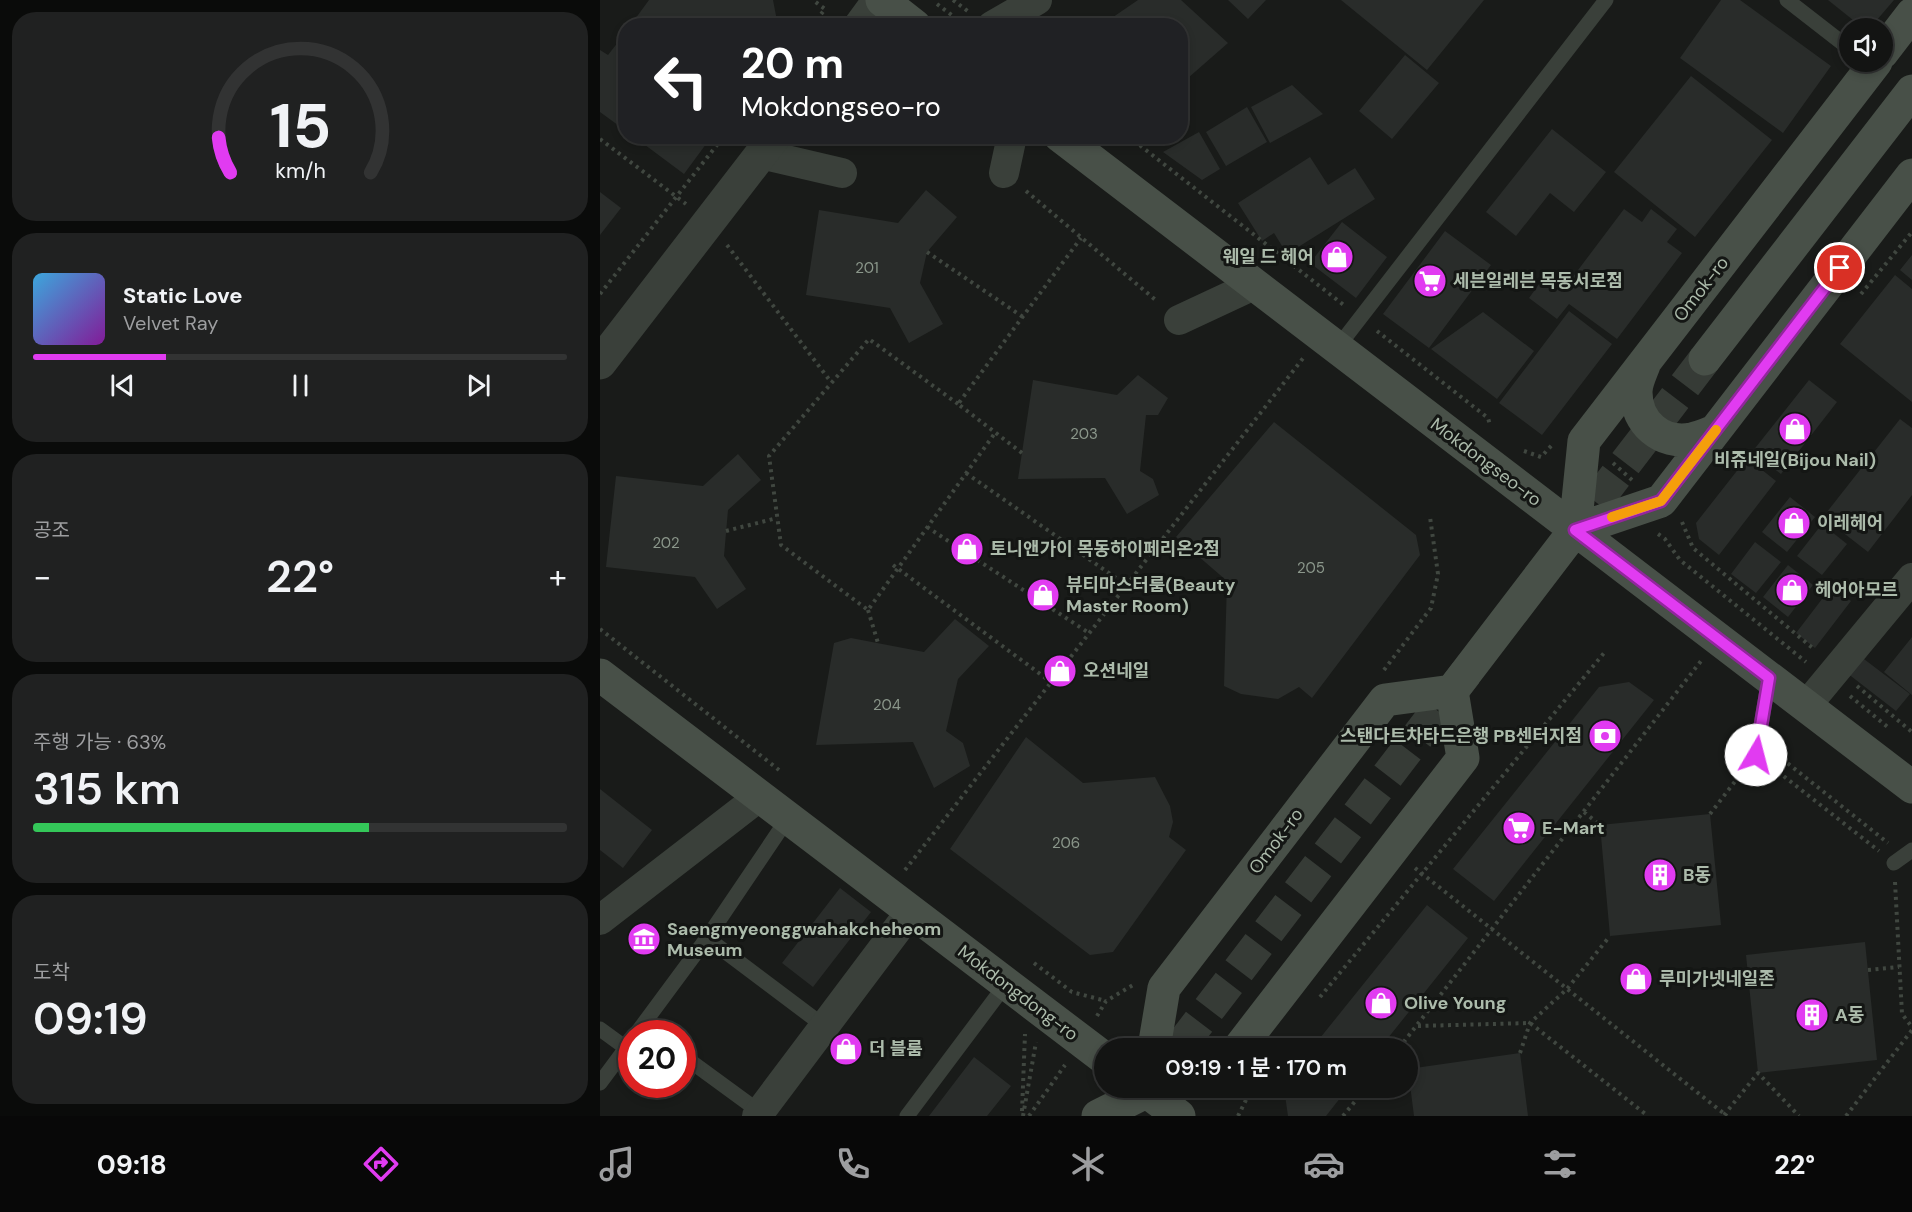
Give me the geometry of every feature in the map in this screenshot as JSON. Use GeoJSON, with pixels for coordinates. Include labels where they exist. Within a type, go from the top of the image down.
{"type":"FeatureCollection","features":[{"type":"Feature","properties":{"kind":"main road","name":"Omok-ro"},"geometry":{"type":"LineString","coordinates":[[1893,33],[1912,14]]}},
{"type":"Feature","properties":{"kind":"main road","name":"Omok-ro"},"geometry":{"type":"LineString","coordinates":[[1575,530],[1584,441],[1859,72]]}},
{"type":"Feature","properties":{"kind":"main road"},"geometry":{"type":"LineString","coordinates":[[1706,359],[1912,91]]}},
{"type":"Feature","properties":{"kind":"main road","name":"Mokdongseo-ro"},"geometry":{"type":"LineString","coordinates":[[1070,144],[1806,706],[1908,777]]}},
{"type":"Feature","properties":{"kind":"main road"},"geometry":{"type":"LineString","coordinates":[[1247,1038],[1463,758],[1452,691],[1575,530],[1661,501],[1912,175]]}},
{"type":"Feature","properties":{"kind":"main road"},"geometry":{"type":"LineString","coordinates":[[1644,363],[1636,391],[1639,412],[1645,422],[1660,436],[1678,440],[1692,439],[1715,432]]}},
{"type":"Feature","properties":{"kind":"main road","name":"Mokdongdong-ro"},"geometry":{"type":"LineString","coordinates":[[600,675],[788,818],[901,891],[1006,984],[1094,1051]]}},
{"type":"Feature","properties":{"kind":"main road","name":"Omok-ro"},"geometry":{"type":"LineString","coordinates":[[1156,1038],[1164,988],[1385,700],[1452,691]]}},
{"type":"Feature","properties":{"kind":"main road"},"geometry":{"type":"LineString","coordinates":[[1098,1116],[1137,1098]]}},
{"type":"Feature","properties":{"kind":"main road"},"geometry":{"type":"LineString","coordinates":[[1152,1098],[1179,1116]]}},
{"type":"Feature","properties":{"kind":"street"},"geometry":{"type":"LineString","coordinates":[[1006,18],[1037,0]]}},
{"type":"Feature","properties":{"kind":"street"},"geometry":{"type":"LineString","coordinates":[[873,18],[892,6]]}},
{"type":"Feature","properties":{"kind":"street"},"geometry":{"type":"LineString","coordinates":[[1004,173],[1010,144]]}},
{"type":"Feature","properties":{"kind":"street"},"geometry":{"type":"LineString","coordinates":[[600,363],[768,145],[842,172]]}},
{"type":"Feature","properties":{"kind":"street"},"geometry":{"type":"LineString","coordinates":[[1179,320],[1254,285]]}},
{"type":"Feature","properties":{"kind":"street"},"geometry":{"type":"LineString","coordinates":[[1806,706],[1912,578]]}},
{"type":"Feature","properties":{"kind":"street"},"geometry":{"type":"LineString","coordinates":[[600,920],[759,797]]}},
{"type":"Feature","properties":{"kind":"street"},"geometry":{"type":"LineString","coordinates":[[759,1114],[824,1026],[901,891]]}},
{"type":"Feature","properties":{"kind":"lane"},"geometry":{"type":"LineString","coordinates":[[1329,341],[1360,318],[1606,0]]}},
{"type":"Feature","properties":{"kind":"lane"},"geometry":{"type":"LineString","coordinates":[[1787,0],[1839,37]]}},
{"type":"Feature","properties":{"kind":"lane"},"geometry":{"type":"LineString","coordinates":[[1757,747],[1769,678]]}},
{"type":"Feature","properties":{"kind":"lane"},"geometry":{"type":"LineString","coordinates":[[651,1020],[788,818]]}},
{"type":"Feature","properties":{"kind":"lane"},"geometry":{"type":"LineString","coordinates":[[706,938],[824,1026]]}},
{"type":"Feature","properties":{"kind":"lane"},"geometry":{"type":"LineString","coordinates":[[907,1116],[1006,984]]}},
{"type":"Feature","properties":{"kind":"lane"},"geometry":{"type":"LineString","coordinates":[[600,1029],[618,1038]]}},
{"type":"Feature","properties":{"kind":"lane"},"geometry":{"type":"LineString","coordinates":[[600,1083],[618,1059]]}},
{"type":"Feature","properties":{"kind":"lane"},"geometry":{"type":"LineString","coordinates":[[696,1066],[759,1114]]}},
{"type":"Feature","properties":{"kind":"path"},"geometry":{"type":"LineString","coordinates":[[813,0],[825,9],[818,18]]}},
{"type":"Feature","properties":{"kind":"path"},"geometry":{"type":"LineString","coordinates":[[932,0],[956,18]]}},
{"type":"Feature","properties":{"kind":"path"},"geometry":{"type":"LineString","coordinates":[[600,294],[718,144]]}},
{"type":"Feature","properties":{"kind":"path"},"geometry":{"type":"LineString","coordinates":[[1138,144],[1488,418],[1490,430]]}},
{"type":"Feature","properties":{"kind":"path"},"geometry":{"type":"LineString","coordinates":[[1004,173],[1179,320]]}},
{"type":"Feature","properties":{"kind":"path"},"geometry":{"type":"LineString","coordinates":[[958,404],[1081,238]]}},
{"type":"Feature","properties":{"kind":"path"},"geometry":{"type":"LineString","coordinates":[[927,252],[1023,317]]}},
{"type":"Feature","properties":{"kind":"path"},"geometry":{"type":"LineString","coordinates":[[878,644],[868,610],[781,545],[768,456],[869,339],[1022,453]]}},
{"type":"Feature","properties":{"kind":"path"},"geometry":{"type":"LineString","coordinates":[[901,891],[1051,682],[1126,585],[1329,341]]}},
{"type":"Feature","properties":{"kind":"path"},"geometry":{"type":"LineString","coordinates":[[868,610],[896,567],[995,433]]}},
{"type":"Feature","properties":{"kind":"path"},"geometry":{"type":"LineString","coordinates":[[1522,451],[1541,457],[1554,442]]}},
{"type":"Feature","properties":{"kind":"path"},"geometry":{"type":"LineString","coordinates":[[1606,458],[1632,481]]}},
{"type":"Feature","properties":{"kind":"path"},"geometry":{"type":"LineString","coordinates":[[966,473],[1126,585]]}},
{"type":"Feature","properties":{"kind":"path"},"geometry":{"type":"LineString","coordinates":[[1680,517],[1693,548],[1912,732]]}},
{"type":"Feature","properties":{"kind":"path"},"geometry":{"type":"LineString","coordinates":[[726,531],[777,518]]}},
{"type":"Feature","properties":{"kind":"path"},"geometry":{"type":"LineString","coordinates":[[927,527],[1089,633]]}},
{"type":"Feature","properties":{"kind":"path"},"geometry":{"type":"LineString","coordinates":[[896,567],[1051,682]]}},
{"type":"Feature","properties":{"kind":"path"},"geometry":{"type":"LineString","coordinates":[[600,629],[785,775]]}},
{"type":"Feature","properties":{"kind":"path"},"geometry":{"type":"LineString","coordinates":[[1315,1002],[1604,653]]}},
{"type":"Feature","properties":{"kind":"path"},"geometry":{"type":"LineString","coordinates":[[1408,1038],[1683,686]]}},
{"type":"Feature","properties":{"kind":"path"},"geometry":{"type":"LineString","coordinates":[[1710,814],[1757,747]]}},
{"type":"Feature","properties":{"kind":"path"},"geometry":{"type":"LineString","coordinates":[[1757,747],[1903,856]]}},
{"type":"Feature","properties":{"kind":"path"},"geometry":{"type":"LineString","coordinates":[[1757,747],[1903,856]]}},
{"type":"Feature","properties":{"kind":"path"},"geometry":{"type":"LineString","coordinates":[[1584,812],[1600,825]]}},
{"type":"Feature","properties":{"kind":"path"},"geometry":{"type":"LineString","coordinates":[[1392,850],[1725,1115],[1758,1073],[1799,1116]]}},
{"type":"Feature","properties":{"kind":"path"},"geometry":{"type":"LineString","coordinates":[[1846,1116],[1912,1029],[1902,1014],[1899,967],[1903,856]]}},
{"type":"Feature","properties":{"kind":"path"},"geometry":{"type":"LineString","coordinates":[[901,891],[915,876]]}},
{"type":"Feature","properties":{"kind":"path"},"geometry":{"type":"LineString","coordinates":[[1520,1053],[1530,1023],[1568,989],[1610,936]]}},
{"type":"Feature","properties":{"kind":"path"},"geometry":{"type":"LineString","coordinates":[[1026,958],[1072,992],[1106,1001]]}},
{"type":"Feature","properties":{"kind":"path"},"geometry":{"type":"LineString","coordinates":[[1868,970],[1899,967]]}},
{"type":"Feature","properties":{"kind":"path"},"geometry":{"type":"LineString","coordinates":[[1418,1026],[1530,1023],[1648,1116]]}},
{"type":"Feature","properties":{"kind":"path"},"geometry":{"type":"LineString","coordinates":[[1238,1116],[1247,1098]]}},
{"type":"Feature","properties":{"kind":"path"},"geometry":{"type":"LineString","coordinates":[[1343,1116],[1358,1098]]}},
{"type":"Feature","properties":{"kind":"building"},"geometry":{"type":"Polygon","coordinates":[[[649,0],[773,0],[776,18],[636,18],[649,0]]]}},
{"type":"Feature","properties":{"kind":"building"},"geometry":{"type":"Polygon","coordinates":[[[1138,0],[1181,0],[1228,43],[1188,78],[1188,18],[1112,18],[1138,0]]]}},
{"type":"Feature","properties":{"kind":"building"},"geometry":{"type":"Polygon","coordinates":[[[1228,0],[1266,0],[1248,19],[1228,0]]]}},
{"type":"Feature","properties":{"kind":"building"},"geometry":{"type":"Polygon","coordinates":[[[1341,0],[1484,0],[1427,70],[1341,0]]]}},
{"type":"Feature","properties":{"kind":"building"},"geometry":{"type":"Polygon","coordinates":[[[1721,0],[1740,0],[1831,66],[1783,133],[1680,58],[1721,0]]]}},
{"type":"Feature","properties":{"kind":"building"},"geometry":{"type":"Polygon","coordinates":[[[1828,0],[1894,0],[1879,18],[1850,18],[1828,0]]]}},
{"type":"Feature","properties":{"kind":"building"},"geometry":{"type":"Polygon","coordinates":[[[618,42],[618,125],[600,112],[600,50],[608,55],[618,42]]]}},
{"type":"Feature","properties":{"kind":"building"},"geometry":{"type":"Polygon","coordinates":[[[1405,55],[1439,83],[1392,139],[1359,111],[1405,55]]]}},
{"type":"Feature","properties":{"kind":"building"},"geometry":{"type":"Polygon","coordinates":[[[1691,76],[1772,140],[1695,237],[1614,172],[1691,76]]]}},
{"type":"Feature","properties":{"kind":"building"},"geometry":{"type":"Polygon","coordinates":[[[1292,85],[1323,114],[1270,143],[1251,107],[1292,85]]]}},
{"type":"Feature","properties":{"kind":"building"},"geometry":{"type":"Polygon","coordinates":[[[1247,107],[1267,142],[1226,166],[1206,132],[1247,107]]]}},
{"type":"Feature","properties":{"kind":"building"},"geometry":{"type":"Polygon","coordinates":[[[1552,129],[1606,172],[1574,212],[1550,193],[1516,236],[1486,212],[1552,129]]]}},
{"type":"Feature","properties":{"kind":"building"},"geometry":{"type":"Polygon","coordinates":[[[1199,132],[1220,169],[1202,180],[1163,152],[1177,144],[1188,144],[1188,138],[1199,132]]]}},
{"type":"Feature","properties":{"kind":"building"},"geometry":{"type":"Polygon","coordinates":[[[644,144],[706,144],[684,174],[644,144]]]}},
{"type":"Feature","properties":{"kind":"building"},"geometry":{"type":"Polygon","coordinates":[[[1310,157],[1328,185],[1355,168],[1375,199],[1287,254],[1274,233],[1262,241],[1238,203],[1310,157]]]}},
{"type":"Feature","properties":{"kind":"building"},"geometry":{"type":"Polygon","coordinates":[[[926,190],[957,217],[927,252],[920,283],[943,324],[909,343],[890,308],[806,295],[819,210],[898,223],[926,190]]]}},
{"type":"Feature","properties":{"kind":"building"},"geometry":{"type":"Polygon","coordinates":[[[600,192],[621,208],[600,235],[600,192]]]}},
{"type":"Feature","properties":{"kind":"building"},"geometry":{"type":"Polygon","coordinates":[[[1624,209],[1642,222],[1651,209],[1677,229],[1667,242],[1682,253],[1617,339],[1569,304],[1557,319],[1529,298],[1548,272],[1566,286],[1624,209]]]}},
{"type":"Feature","properties":{"kind":"building"},"geometry":{"type":"Polygon","coordinates":[[[1342,222],[1387,257],[1356,298],[1310,263],[1342,222]]]}},
{"type":"Feature","properties":{"kind":"building"},"geometry":{"type":"Polygon","coordinates":[[[1445,231],[1491,265],[1429,348],[1383,314],[1445,231]]]}},
{"type":"Feature","properties":{"kind":"building"},"geometry":{"type":"Polygon","coordinates":[[[1912,255],[1912,280],[1900,270],[1912,255]]]}},
{"type":"Feature","properties":{"kind":"building"},"geometry":{"type":"Polygon","coordinates":[[[1895,275],[1912,289],[1912,402],[1840,344],[1895,275]]]}},
{"type":"Feature","properties":{"kind":"building"},"geometry":{"type":"Polygon","coordinates":[[[1569,311],[1612,344],[1542,435],[1499,403],[1569,311]]]}},
{"type":"Feature","properties":{"kind":"building"},"geometry":{"type":"Polygon","coordinates":[[[1483,312],[1534,351],[1497,399],[1431,349],[1483,312]]]}},
{"type":"Feature","properties":{"kind":"building"},"geometry":{"type":"Polygon","coordinates":[[[1138,375],[1168,398],[1158,415],[1146,415],[1140,471],[1153,479],[1159,495],[1127,514],[1105,478],[1018,479],[1033,380],[1117,395],[1138,375]]]}},
{"type":"Feature","properties":{"kind":"building"},"geometry":{"type":"Polygon","coordinates":[[[1809,380],[1837,402],[1781,474],[1752,452],[1809,380]]]}},
{"type":"Feature","properties":{"kind":"building"},"geometry":{"type":"Polygon","coordinates":[[[1900,419],[1912,428],[1912,495],[1868,552],[1823,517],[1900,419]]]}},
{"type":"Feature","properties":{"kind":"building"},"geometry":{"type":"Polygon","coordinates":[[[1274,422],[1416,535],[1420,555],[1312,698],[1299,687],[1278,699],[1241,694],[1224,686],[1227,581],[1176,537],[1274,422]]]}},
{"type":"Feature","properties":{"kind":"building"},"geometry":{"type":"Polygon","coordinates":[[[738,454],[761,480],[728,510],[724,556],[746,589],[717,609],[695,577],[606,567],[616,476],[703,486],[738,454]]]}},
{"type":"Feature","properties":{"kind":"building"},"geometry":{"type":"Polygon","coordinates":[[[1747,458],[1776,481],[1719,555],[1699,539],[1696,523],[1747,458]]]}},
{"type":"Feature","properties":{"kind":"building"},"geometry":{"type":"Polygon","coordinates":[[[1790,497],[1815,517],[1787,552],[1762,532],[1790,497]]]}},
{"type":"Feature","properties":{"kind":"building"},"geometry":{"type":"Polygon","coordinates":[[[1822,524],[1847,544],[1822,575],[1797,556],[1822,524]]]}},
{"type":"Feature","properties":{"kind":"building"},"geometry":{"type":"Polygon","coordinates":[[[1755,542],[1781,562],[1756,593],[1731,574],[1755,542]]]}},
{"type":"Feature","properties":{"kind":"building"},"geometry":{"type":"Polygon","coordinates":[[[1788,565],[1813,585],[1788,617],[1763,597],[1788,565]]]}},
{"type":"Feature","properties":{"kind":"building"},"geometry":{"type":"Polygon","coordinates":[[[1832,586],[1851,601],[1815,648],[1796,633],[1832,586]]]}},
{"type":"Feature","properties":{"kind":"building"},"geometry":{"type":"Polygon","coordinates":[[[955,619],[989,646],[958,679],[946,731],[963,743],[970,766],[934,788],[913,742],[816,745],[834,643],[851,638],[924,652],[955,619]]]}},
{"type":"Feature","properties":{"kind":"building"},"geometry":{"type":"Polygon","coordinates":[[[1912,637],[1912,695],[1884,672],[1912,637]]]}},
{"type":"Feature","properties":{"kind":"building"},"geometry":{"type":"Polygon","coordinates":[[[1860,656],[1910,694],[1896,711],[1847,673],[1860,656]]]}},
{"type":"Feature","properties":{"kind":"building"},"geometry":{"type":"Polygon","coordinates":[[[1629,682],[1654,700],[1494,901],[1453,869],[1599,687],[1629,682]]]}},
{"type":"Feature","properties":{"kind":"building"},"geometry":{"type":"Polygon","coordinates":[[[1026,737],[1083,783],[1155,777],[1170,806],[1173,822],[1169,837],[1186,850],[1113,952],[1090,955],[950,849],[1026,737]]]}},
{"type":"Feature","properties":{"kind":"building"},"geometry":{"type":"Polygon","coordinates":[[[600,789],[652,830],[623,868],[600,850],[600,789]]]}},
{"type":"Feature","properties":{"kind":"building","name":"B동"},"geometry":{"type":"Polygon","coordinates":[[[1710,814],[1721,925],[1610,936],[1600,825],[1710,814]]]}},
{"type":"Feature","properties":{"kind":"building"},"geometry":{"type":"Polygon","coordinates":[[[840,888],[871,912],[813,987],[782,963],[840,888]]]}},
{"type":"Feature","properties":{"kind":"building"},"geometry":{"type":"Polygon","coordinates":[[[1427,905],[1468,938],[1388,1038],[1320,1038],[1427,905]]]}},
{"type":"Feature","properties":{"kind":"building","name":"A동"},"geometry":{"type":"Polygon","coordinates":[[[1865,942],[1877,1060],[1758,1073],[1746,955],[1865,942]]]}},
{"type":"Feature","properties":{"kind":"building"},"geometry":{"type":"Polygon","coordinates":[[[1520,1053],[1528,1116],[1414,1116],[1412,1098],[1418,1098],[1418,1068],[1520,1053]]]}},
{"type":"Feature","properties":{"kind":"building"},"geometry":{"type":"Polygon","coordinates":[[[974,1057],[1011,1086],[987,1116],[929,1116],[974,1057]]]}},
{"type":"Feature","properties":{"kind":"building"},"geometry":{"type":"Polygon","coordinates":[[[1285,1098],[1340,1098],[1326,1116],[1288,1116],[1285,1098]]]}},
{"type":"Feature","properties":{"kind":"tunnel"},"geometry":{"type":"LineString","coordinates":[[1566,541],[1705,359]]}},
{"type":"Feature","properties":{"kind":"tunnel"},"geometry":{"type":"LineString","coordinates":[[1187,1038],[1466,673]]}},
{"type":"Feature","properties":{"kind":"slow traffic"},"geometry":{"type":"LineString","coordinates":[[1612,517],[1661,501],[1716,430]]}},
{"type":"Feature","properties":{"kind":"place","name":"웨일 드 헤어"},"geometry":{"type":"Point","coordinates":[1337,257]}},
{"type":"Feature","properties":{"kind":"place","name":"세븐일레븐 목동서로점"},"geometry":{"type":"Point","coordinates":[1430,281]}},
{"type":"Feature","properties":{"kind":"place","name":"비쥬네일(Bijou Nail)"},"geometry":{"type":"Point","coordinates":[1795,429]}},
{"type":"Feature","properties":{"kind":"place","name":"이레헤어"},"geometry":{"type":"Point","coordinates":[1794,523]}},
{"type":"Feature","properties":{"kind":"place","name":"토니앤가이 목동하이페리온2점"},"geometry":{"type":"Point","coordinates":[967,549]}},
{"type":"Feature","properties":{"kind":"place","name":"헤어아모르"},"geometry":{"type":"Point","coordinates":[1792,590]}},
{"type":"Feature","properties":{"kind":"place","name":"뷰티마스터룸(Beauty Master Room)"},"geometry":{"type":"Point","coordinates":[1043,595]}},
{"type":"Feature","properties":{"kind":"place","name":"오션네일"},"geometry":{"type":"Point","coordinates":[1060,671]}},
{"type":"Feature","properties":{"kind":"place","name":"스탠다트차타드은행 PB센터지점"},"geometry":{"type":"Point","coordinates":[1605,736]}},
{"type":"Feature","properties":{"kind":"place","name":"E-Mart"},"geometry":{"type":"Point","coordinates":[1519,828]}},
{"type":"Feature","properties":{"kind":"place","name":"B동"},"geometry":{"type":"Point","coordinates":[1660,875]}},
{"type":"Feature","properties":{"kind":"place","name":"Saengmyeonggwahakcheheom Museum"},"geometry":{"type":"Point","coordinates":[644,939]}},
{"type":"Feature","properties":{"kind":"place","name":"루미가넷네일존"},"geometry":{"type":"Point","coordinates":[1636,979]}},
{"type":"Feature","properties":{"kind":"place","name":"Olive Young"},"geometry":{"type":"Point","coordinates":[1381,1003]}},
{"type":"Feature","properties":{"kind":"place","name":"A동"},"geometry":{"type":"Point","coordinates":[1812,1015]}},
{"type":"Feature","properties":{"kind":"place","name":"더 블룸"},"geometry":{"type":"Point","coordinates":[846,1049]}},
{"type":"Feature","properties":{"kind":"route"},"geometry":{"type":"LineString","coordinates":[[1756,755],[1769,678],[1575,530],[1661,501],[1840,268]]}}]}
